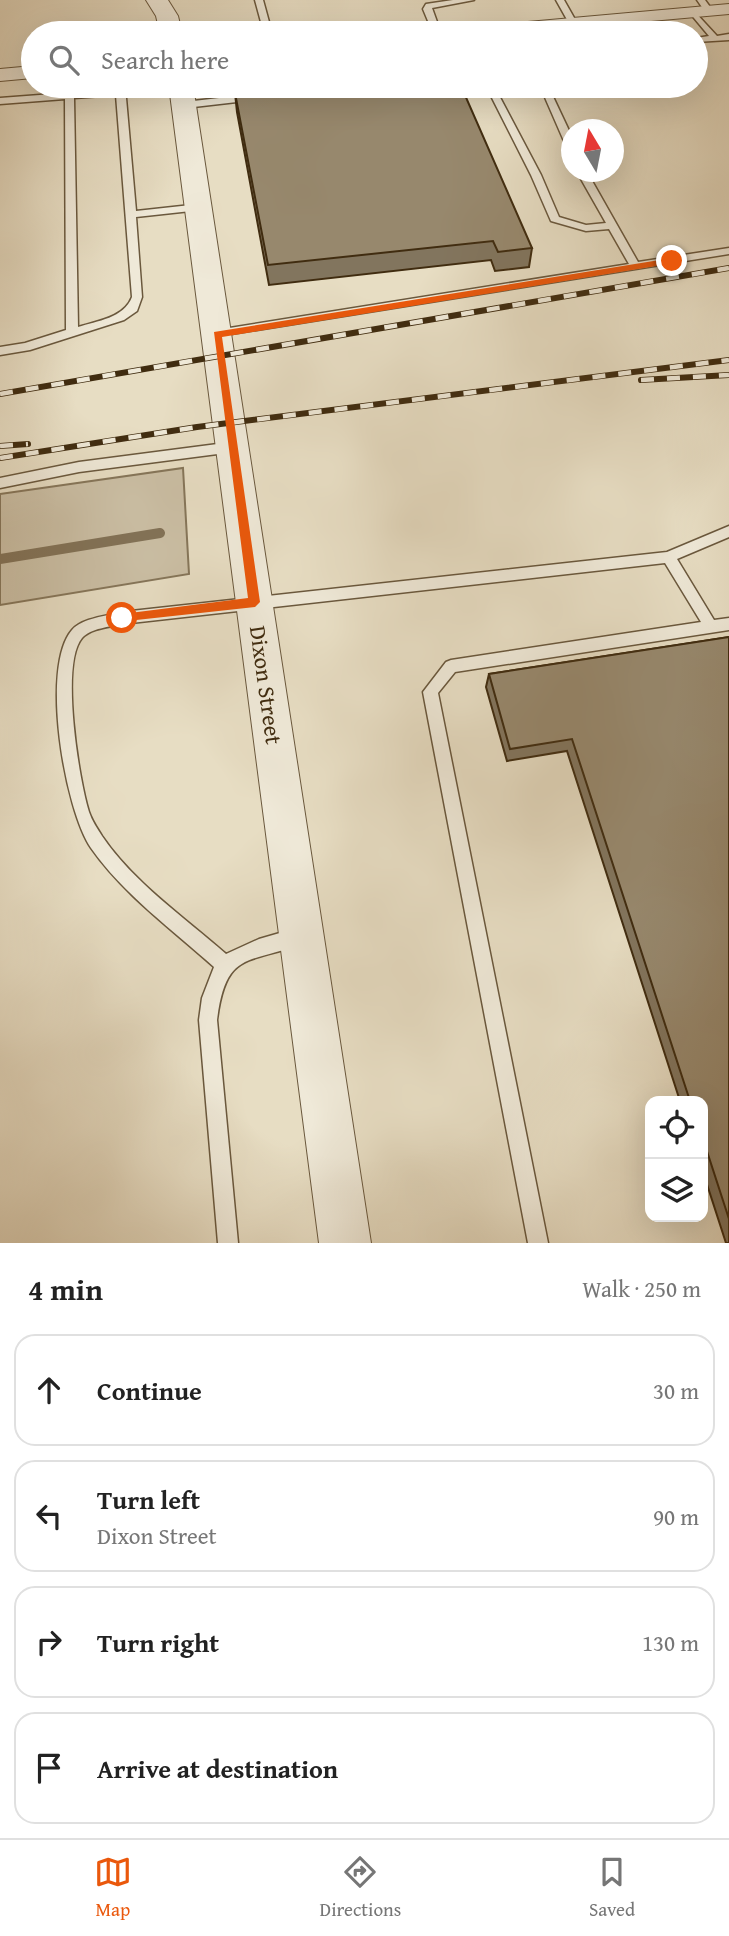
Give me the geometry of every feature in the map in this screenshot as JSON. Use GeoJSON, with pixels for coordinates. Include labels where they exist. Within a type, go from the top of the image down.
{"type":"FeatureCollection","features":[{"type":"Feature","properties":{"kind":"street"},"geometry":{"type":"LineString","coordinates":[[157,0],[168,21]]}},
{"type":"Feature","properties":{"kind":"street"},"geometry":{"type":"LineString","coordinates":[[589,21],[701,7],[729,9]]}},
{"type":"Feature","properties":{"kind":"street"},"geometry":{"type":"LineString","coordinates":[[0,75],[21,73]]}},
{"type":"Feature","properties":{"kind":"street","name":"Dixon Street"},"geometry":{"type":"LineString","coordinates":[[183,98],[345,1243]]}},
{"type":"Feature","properties":{"kind":"lane"},"geometry":{"type":"LineString","coordinates":[[259,0],[265,21]]}},
{"type":"Feature","properties":{"kind":"lane"},"geometry":{"type":"LineString","coordinates":[[432,21],[427,9],[429,6],[470,0]]}},
{"type":"Feature","properties":{"kind":"lane"},"geometry":{"type":"LineString","coordinates":[[560,0],[572,21]]}},
{"type":"Feature","properties":{"kind":"lane"},"geometry":{"type":"LineString","coordinates":[[708,22],[715,38]]}},
{"type":"Feature","properties":{"kind":"lane"},"geometry":{"type":"LineString","coordinates":[[708,39],[729,37]]}},
{"type":"Feature","properties":{"kind":"lane"},"geometry":{"type":"LineString","coordinates":[[0,101],[34,98]]}},
{"type":"Feature","properties":{"kind":"lane"},"geometry":{"type":"LineString","coordinates":[[69,98],[72,332]]}},
{"type":"Feature","properties":{"kind":"lane"},"geometry":{"type":"LineString","coordinates":[[0,351],[26,347],[120,317],[133,308],[137,297],[122,98]]}},
{"type":"Feature","properties":{"kind":"lane"},"geometry":{"type":"LineString","coordinates":[[496,98],[536,175],[555,219],[586,228],[612,226]]}},
{"type":"Feature","properties":{"kind":"lane"},"geometry":{"type":"LineString","coordinates":[[549,98],[561,124]]}},
{"type":"Feature","properties":{"kind":"lane"},"geometry":{"type":"LineString","coordinates":[[588,182],[635,266]]}},
{"type":"Feature","properties":{"kind":"lane"},"geometry":{"type":"LineString","coordinates":[[131,214],[200,207]]}},
{"type":"Feature","properties":{"kind":"lane"},"geometry":{"type":"LineString","coordinates":[[217,334],[729,251]]}},
{"type":"Feature","properties":{"kind":"lane"},"geometry":{"type":"LineString","coordinates":[[0,483],[79,467],[233,447]]}},
{"type":"Feature","properties":{"kind":"lane"},"geometry":{"type":"LineString","coordinates":[[223,963],[115,864],[87,827],[74,785],[68,740],[65,687],[68,649],[76,635],[93,625],[122,618],[669,557],[729,531]]}},
{"type":"Feature","properties":{"kind":"lane"},"geometry":{"type":"LineString","coordinates":[[669,557],[710,626]]}},
{"type":"Feature","properties":{"kind":"lane"},"geometry":{"type":"LineString","coordinates":[[538,1243],[430,692],[451,666],[729,624]]}},
{"type":"Feature","properties":{"kind":"lane"},"geometry":{"type":"LineString","coordinates":[[228,1243],[208,1020],[211,989],[223,963],[253,949],[301,936]]}},
{"type":"Feature","properties":{"kind":"shaded area"},"geometry":{"type":"Polygon","coordinates":[[[183,468],[189,574],[0,605],[0,494],[183,468]]]}},
{"type":"Feature","properties":{"kind":"building"},"geometry":{"type":"Polygon","coordinates":[[[236,98],[466,98],[532,248],[498,252],[493,241],[268,265],[236,98]]]}},
{"type":"Feature","properties":{"kind":"building"},"geometry":{"type":"Polygon","coordinates":[[[729,637],[729,1219],[708,1154],[708,1096],[688,1096],[572,739],[510,749],[489,674],[729,637]]]}},
{"type":"Feature","properties":{"kind":"waterway"},"geometry":{"type":"LineString","coordinates":[[0,559],[160,533]]}},
{"type":"Feature","properties":{"kind":"railway"},"geometry":{"type":"LineString","coordinates":[[0,394],[729,268]]}},
{"type":"Feature","properties":{"kind":"railway"},"geometry":{"type":"LineString","coordinates":[[0,458],[197,427],[729,360]]}},
{"type":"Feature","properties":{"kind":"railway"},"geometry":{"type":"LineString","coordinates":[[641,380],[729,375]]}},
{"type":"Feature","properties":{"kind":"railway"},"geometry":{"type":"LineString","coordinates":[[0,446],[28,444]]}},
{"type":"Feature","properties":{"kind":"route"},"geometry":{"type":"LineString","coordinates":[[122,618],[255,602],[217,334],[672,261]]}}]}
